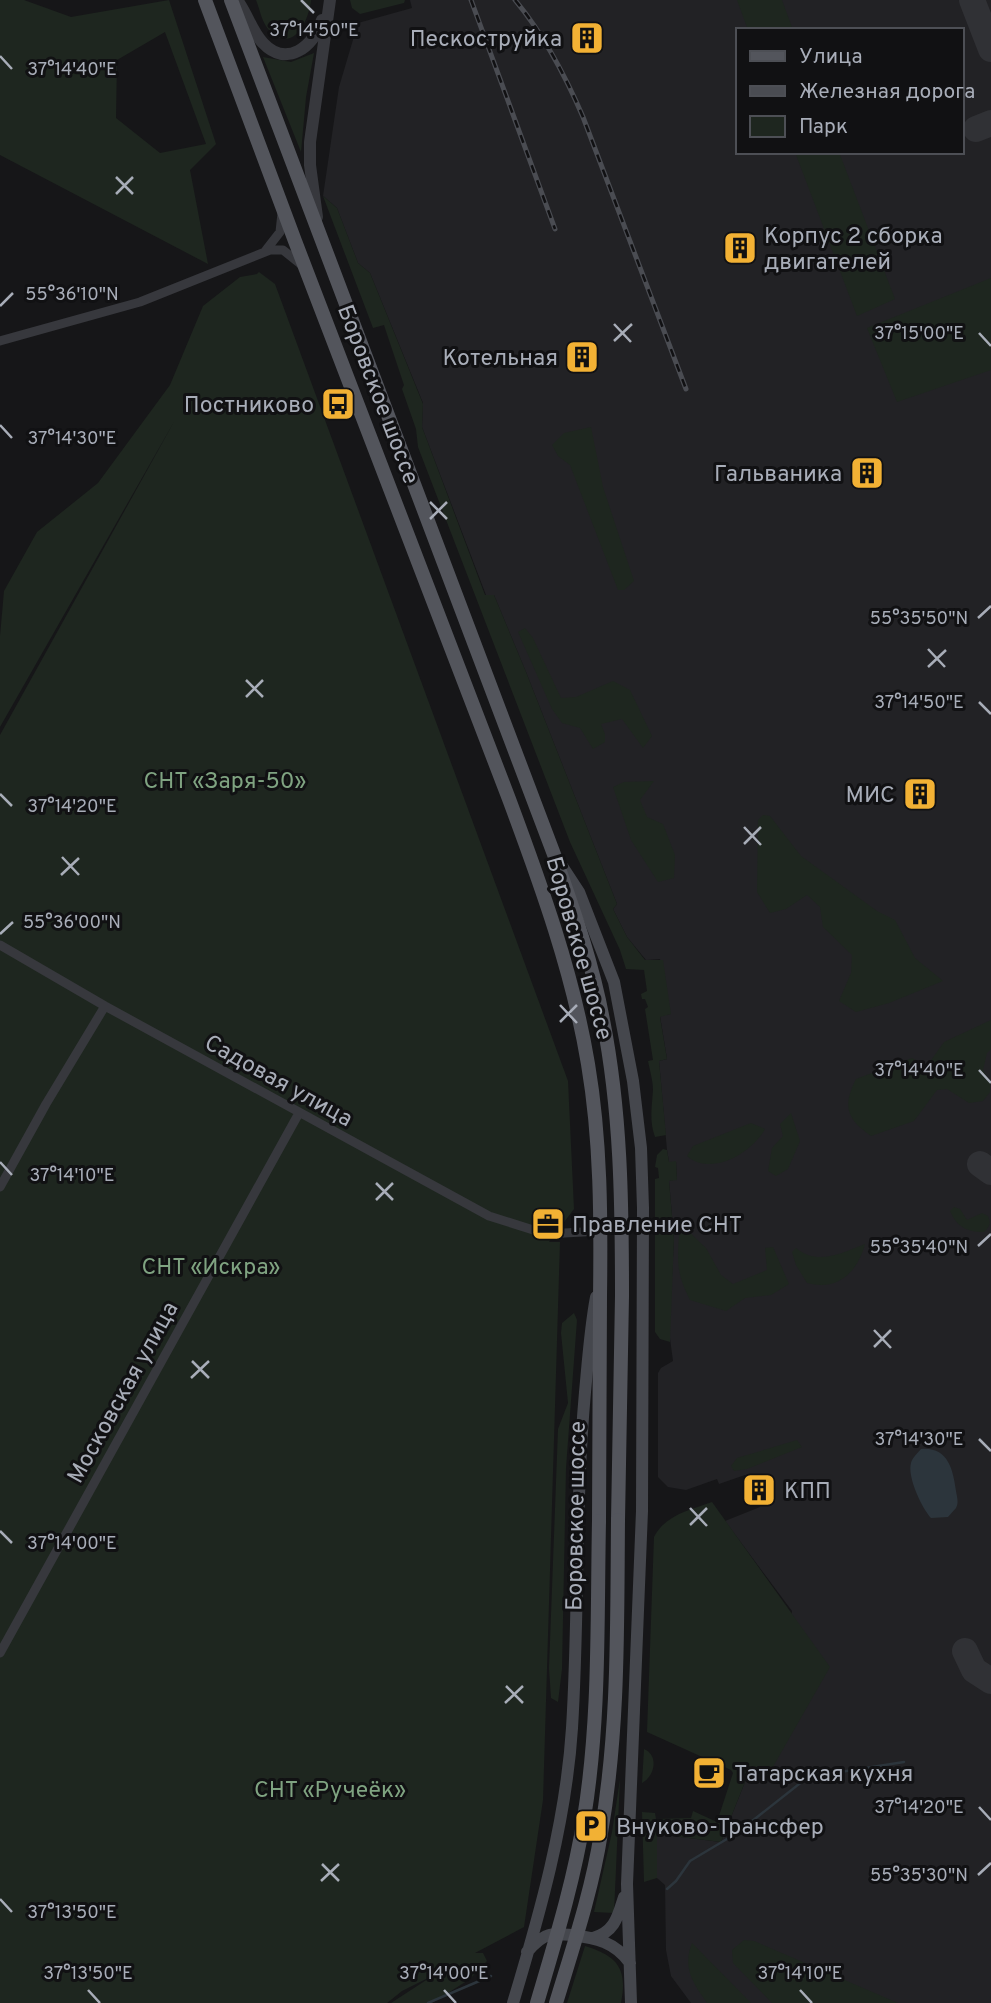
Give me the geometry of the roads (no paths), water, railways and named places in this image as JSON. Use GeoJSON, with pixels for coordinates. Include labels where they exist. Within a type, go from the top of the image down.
{"type":"FeatureCollection","features":[{"type":"Feature","properties":{"kind":"main road","name":"Боровское шоссе"},"geometry":{"type":"LineString","coordinates":[[205,0],[509,799],[555,932],[573,995],[589,1071],[599,1165],[601,1231],[599,1521],[594,1719],[586,1803],[573,1873],[537,2003]]}},
{"type":"Feature","properties":{"kind":"main road","name":"Боровское шоссе"},"geometry":{"type":"LineString","coordinates":[[231,0],[555,857],[585,946],[601,1009],[617,1109],[622,1214],[616,1682],[607,1793],[592,1877],[556,2003]]}},
{"type":"Feature","properties":{"kind":"main road"},"geometry":{"type":"LineString","coordinates":[[555,857],[579,892],[614,982],[633,1081],[640,1148],[643,1208],[642,1511],[627,1886],[631,2003]]}},
{"type":"Feature","properties":{"kind":"main road"},"geometry":{"type":"LineString","coordinates":[[513,2001],[549,1874],[570,1753],[576,1640],[580,1458],[591,1327],[600,1278]]}},
{"type":"Feature","properties":{"kind":"main road"},"geometry":{"type":"LineString","coordinates":[[593,1938],[606,1933],[615,1924],[627,1886]]}},
{"type":"Feature","properties":{"kind":"main road"},"geometry":{"type":"LineString","coordinates":[[527,1952],[543,1937],[551,1934],[593,1938],[617,1948],[630,1964]]}},
{"type":"Feature","properties":{"kind":"street"},"geometry":{"type":"LineString","coordinates":[[237,0],[261,42],[273,50],[289,53],[303,49],[317,36],[329,0]]}},
{"type":"Feature","properties":{"kind":"street"},"geometry":{"type":"LineString","coordinates":[[320,238],[311,174],[310,142],[329,0]]}},
{"type":"Feature","properties":{"kind":"street"},"geometry":{"type":"LineString","coordinates":[[265,252],[280,232],[282,208]]}},
{"type":"Feature","properties":{"kind":"street"},"geometry":{"type":"LineString","coordinates":[[0,341],[140,302],[265,252],[283,250],[306,270]]}},
{"type":"Feature","properties":{"kind":"street","name":"Садовая улица"},"geometry":{"type":"LineString","coordinates":[[0,945],[105,1006],[489,1216],[546,1234],[601,1231]]}},
{"type":"Feature","properties":{"kind":"street"},"geometry":{"type":"LineString","coordinates":[[0,1187],[105,1006]]}},
{"type":"Feature","properties":{"kind":"street","name":"Московская улица"},"geometry":{"type":"LineString","coordinates":[[0,1653],[299,1113]]}},
{"type":"Feature","properties":{"kind":"street"},"geometry":{"type":"LineString","coordinates":[[632,1989],[638,2003]]}},
{"type":"Feature","properties":{"kind":"waterway"},"geometry":{"type":"LineString","coordinates":[[667,1889],[690,1861],[737,1833],[808,1777],[904,1762]]}},
{"type":"Feature","properties":{"kind":"waterway"},"geometry":{"type":"LineString","coordinates":[[428,2003],[491,1976]]}},
{"type":"Feature","properties":{"kind":"railway"},"geometry":{"type":"LineString","coordinates":[[471,0],[555,229]]}},
{"type":"Feature","properties":{"kind":"railway"},"geometry":{"type":"LineString","coordinates":[[515,0],[553,56],[583,117],[686,389]]}},
{"type":"Feature","properties":{"kind":"place","name":"Пескоструйка"},"geometry":{"type":"Point","coordinates":[587,38]}},
{"type":"Feature","properties":{"kind":"place","name":"Корпус 2 сборка двигателей"},"geometry":{"type":"Point","coordinates":[740,248]}},
{"type":"Feature","properties":{"kind":"place","name":"Котельная"},"geometry":{"type":"Point","coordinates":[582,357]}},
{"type":"Feature","properties":{"kind":"place","name":"Постниково"},"geometry":{"type":"Point","coordinates":[338,404]}},
{"type":"Feature","properties":{"kind":"place","name":"Гальваника"},"geometry":{"type":"Point","coordinates":[867,473]}},
{"type":"Feature","properties":{"kind":"place","name":"МИС"},"geometry":{"type":"Point","coordinates":[920,794]}},
{"type":"Feature","properties":{"kind":"place","name":"Правление СНТ"},"geometry":{"type":"Point","coordinates":[548,1224]}},
{"type":"Feature","properties":{"kind":"place","name":"КПП"},"geometry":{"type":"Point","coordinates":[759,1490]}},
{"type":"Feature","properties":{"kind":"place","name":"Татарская кухня"},"geometry":{"type":"Point","coordinates":[709,1773]}},
{"type":"Feature","properties":{"kind":"place","name":"Внуково-Трансфер"},"geometry":{"type":"Point","coordinates":[591,1826]}},
{"type":"Feature","properties":{"kind":"park label","name":"СНТ «Заря-50»"},"geometry":{"type":"Point","coordinates":[225,780]}},
{"type":"Feature","properties":{"kind":"park label","name":"СНТ «Искра»"},"geometry":{"type":"Point","coordinates":[211,1266]}},
{"type":"Feature","properties":{"kind":"park label","name":"СНТ «Ручеёк»"},"geometry":{"type":"Point","coordinates":[330,1789]}}]}
